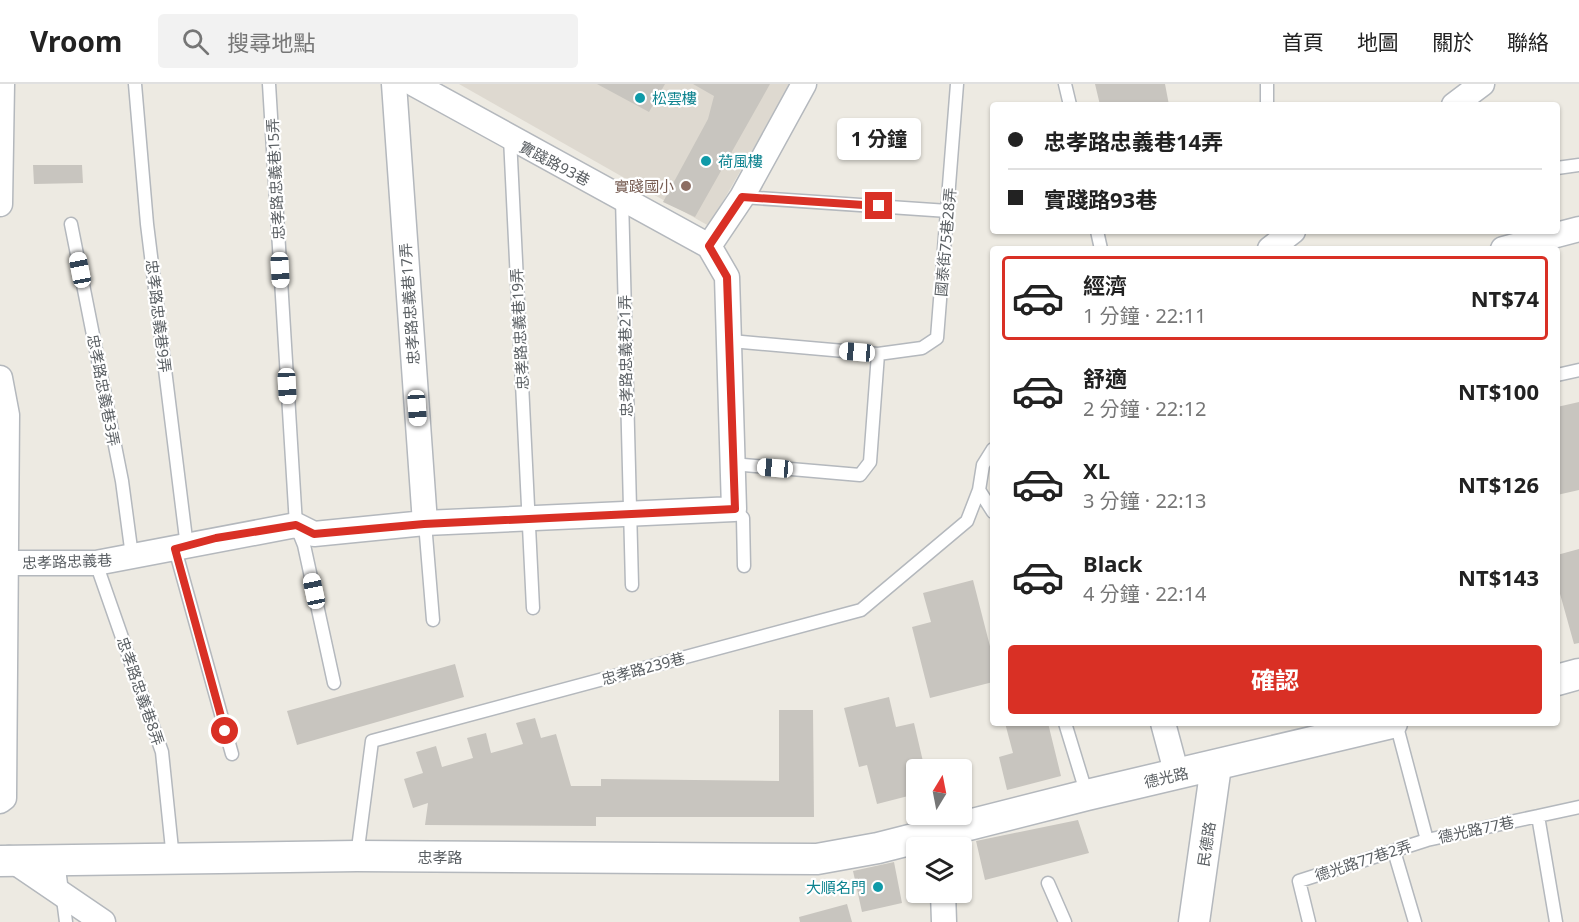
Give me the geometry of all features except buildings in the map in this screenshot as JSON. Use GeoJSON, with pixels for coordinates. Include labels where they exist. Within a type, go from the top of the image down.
{"type":"FeatureCollection","features":[{"type":"Feature","properties":{"kind":"street"},"geometry":{"type":"LineString","coordinates":[[0,204],[2,84]]}},
{"type":"Feature","properties":{"kind":"street","name":"忠孝路忠義巷17弄"},"geometry":{"type":"LineString","coordinates":[[394,84],[424,524]]}},
{"type":"Feature","properties":{"kind":"street","name":"實踐路93巷"},"geometry":{"type":"LineString","coordinates":[[414,84],[709,246]]}},
{"type":"Feature","properties":{"kind":"street"},"geometry":{"type":"LineString","coordinates":[[735,509],[727,277],[709,246],[742,197],[804,84]]}},
{"type":"Feature","properties":{"kind":"street"},"geometry":{"type":"LineString","coordinates":[[1458,102],[1482,84]]}},
{"type":"Feature","properties":{"kind":"street"},"geometry":{"type":"LineString","coordinates":[[1560,232],[1579,230]]}},
{"type":"Feature","properties":{"kind":"street"},"geometry":{"type":"LineString","coordinates":[[1274,246],[1289,234]]}},
{"type":"Feature","properties":{"kind":"street"},"geometry":{"type":"LineString","coordinates":[[1512,246],[1546,234]]}},
{"type":"Feature","properties":{"kind":"street"},"geometry":{"type":"LineString","coordinates":[[0,378],[3,414],[5,563],[4,798],[0,801]]}},
{"type":"Feature","properties":{"kind":"street","name":"忠孝路忠義巷"},"geometry":{"type":"LineString","coordinates":[[5,563],[96,562],[296,525],[314,534],[424,524],[735,509]]}},
{"type":"Feature","properties":{"kind":"street"},"geometry":{"type":"LineString","coordinates":[[1560,679],[1579,675]]}},
{"type":"Feature","properties":{"kind":"street"},"geometry":{"type":"LineString","coordinates":[[1164,726],[1177,775]]}},
{"type":"Feature","properties":{"kind":"street","name":"德光路"},"geometry":{"type":"LineString","coordinates":[[950,837],[1087,795],[1380,726]]}},
{"type":"Feature","properties":{"kind":"street","name":"民德路"},"geometry":{"type":"LineString","coordinates":[[1194,922],[1216,766]]}},
{"type":"Feature","properties":{"kind":"street","name":"德光路"},"geometry":{"type":"LineString","coordinates":[[878,848],[906,844]]}},
{"type":"Feature","properties":{"kind":"street","name":"忠孝路"},"geometry":{"type":"LineString","coordinates":[[4,858],[58,860],[357,856],[817,859],[878,848]]}},
{"type":"Feature","properties":{"kind":"street"},"geometry":{"type":"LineString","coordinates":[[4,858],[103,922]]}},
{"type":"Feature","properties":{"kind":"street"},"geometry":{"type":"LineString","coordinates":[[943,903],[944,922]]}},
{"type":"Feature","properties":{"kind":"lane","name":"忠孝路忠義巷9弄"},"geometry":{"type":"LineString","coordinates":[[135,84],[147,224],[181,548],[232,754]]}},
{"type":"Feature","properties":{"kind":"lane","name":"忠孝路忠義巷15弄"},"geometry":{"type":"LineString","coordinates":[[269,84],[296,525],[304,545],[334,683]]}},
{"type":"Feature","properties":{"kind":"lane","name":"國泰街75巷28弄"},"geometry":{"type":"LineString","coordinates":[[731,341],[879,354],[922,348],[937,338],[957,84]]}},
{"type":"Feature","properties":{"kind":"lane"},"geometry":{"type":"LineString","coordinates":[[1065,84],[1069,102]]}},
{"type":"Feature","properties":{"kind":"lane"},"geometry":{"type":"LineString","coordinates":[[1267,84],[1267,102]]}},
{"type":"Feature","properties":{"kind":"lane","name":"忠孝路忠義巷19弄"},"geometry":{"type":"LineString","coordinates":[[510,138],[533,608]]}},
{"type":"Feature","properties":{"kind":"lane"},"geometry":{"type":"LineString","coordinates":[[1560,168],[1579,165]]}},
{"type":"Feature","properties":{"kind":"lane"},"geometry":{"type":"LineString","coordinates":[[742,197],[948,211]]}},
{"type":"Feature","properties":{"kind":"lane","name":"忠孝路忠義巷21弄"},"geometry":{"type":"LineString","coordinates":[[622,198],[632,585]]}},
{"type":"Feature","properties":{"kind":"lane","name":"忠孝路忠義巷3弄"},"geometry":{"type":"LineString","coordinates":[[71,224],[122,481],[132,556]]}},
{"type":"Feature","properties":{"kind":"lane"},"geometry":{"type":"LineString","coordinates":[[732,464],[860,476],[870,462],[879,354]]}},
{"type":"Feature","properties":{"kind":"lane"},"geometry":{"type":"LineString","coordinates":[[1560,374],[1579,370]]}},
{"type":"Feature","properties":{"kind":"lane"},"geometry":{"type":"LineString","coordinates":[[990,454],[983,465],[980,489],[990,507]]}},
{"type":"Feature","properties":{"kind":"lane","name":"忠孝路239巷"},"geometry":{"type":"LineString","coordinates":[[357,856],[372,741],[861,610],[967,521],[980,489]]}},
{"type":"Feature","properties":{"kind":"lane"},"geometry":{"type":"LineString","coordinates":[[735,509],[743,518],[744,566]]}},
{"type":"Feature","properties":{"kind":"lane"},"geometry":{"type":"LineString","coordinates":[[424,524],[433,620]]}},
{"type":"Feature","properties":{"kind":"lane","name":"忠孝路忠義巷8弄"},"geometry":{"type":"LineString","coordinates":[[96,562],[162,752],[173,859]]}},
{"type":"Feature","properties":{"kind":"lane"},"geometry":{"type":"LineString","coordinates":[[1066,726],[1087,795]]}},
{"type":"Feature","properties":{"kind":"lane","name":"德光路77巷"},"geometry":{"type":"LineString","coordinates":[[1397,726],[1427,840],[1579,807]]}},
{"type":"Feature","properties":{"kind":"lane"},"geometry":{"type":"LineString","coordinates":[[1538,816],[1556,922]]}},
{"type":"Feature","properties":{"kind":"lane","name":"德光路77巷2弄"},"geometry":{"type":"LineString","coordinates":[[1309,922],[1299,881],[1427,840]]}},
{"type":"Feature","properties":{"kind":"lane"},"geometry":{"type":"LineString","coordinates":[[1394,851],[1415,922]]}},
{"type":"Feature","properties":{"kind":"lane"},"geometry":{"type":"LineString","coordinates":[[58,860],[66,922]]}},
{"type":"Feature","properties":{"kind":"lane"},"geometry":{"type":"LineString","coordinates":[[1048,883],[1065,922]]}},
{"type":"Feature","properties":{"kind":"shaded area","name":"實踐國小"},"geometry":{"type":"Polygon","coordinates":[[[459,84],[790,84],[709,226],[459,84]]]}},
{"type":"Feature","properties":{"kind":"place","name":"松雲樓"},"geometry":{"type":"Point","coordinates":[640,98]}},
{"type":"Feature","properties":{"kind":"place","name":"荷風樓"},"geometry":{"type":"Point","coordinates":[706,161]}},
{"type":"Feature","properties":{"kind":"place","name":"實踐國小"},"geometry":{"type":"Point","coordinates":[686,186]}},
{"type":"Feature","properties":{"kind":"place","name":"大順名門"},"geometry":{"type":"Point","coordinates":[878,887]}},
{"type":"Feature","properties":{"kind":"route"},"geometry":{"type":"LineString","coordinates":[[225,731],[175,549],[216,538],[296,525],[314,534],[424,524],[735,509],[727,277],[709,246],[742,197],[879,206]]}}]}
